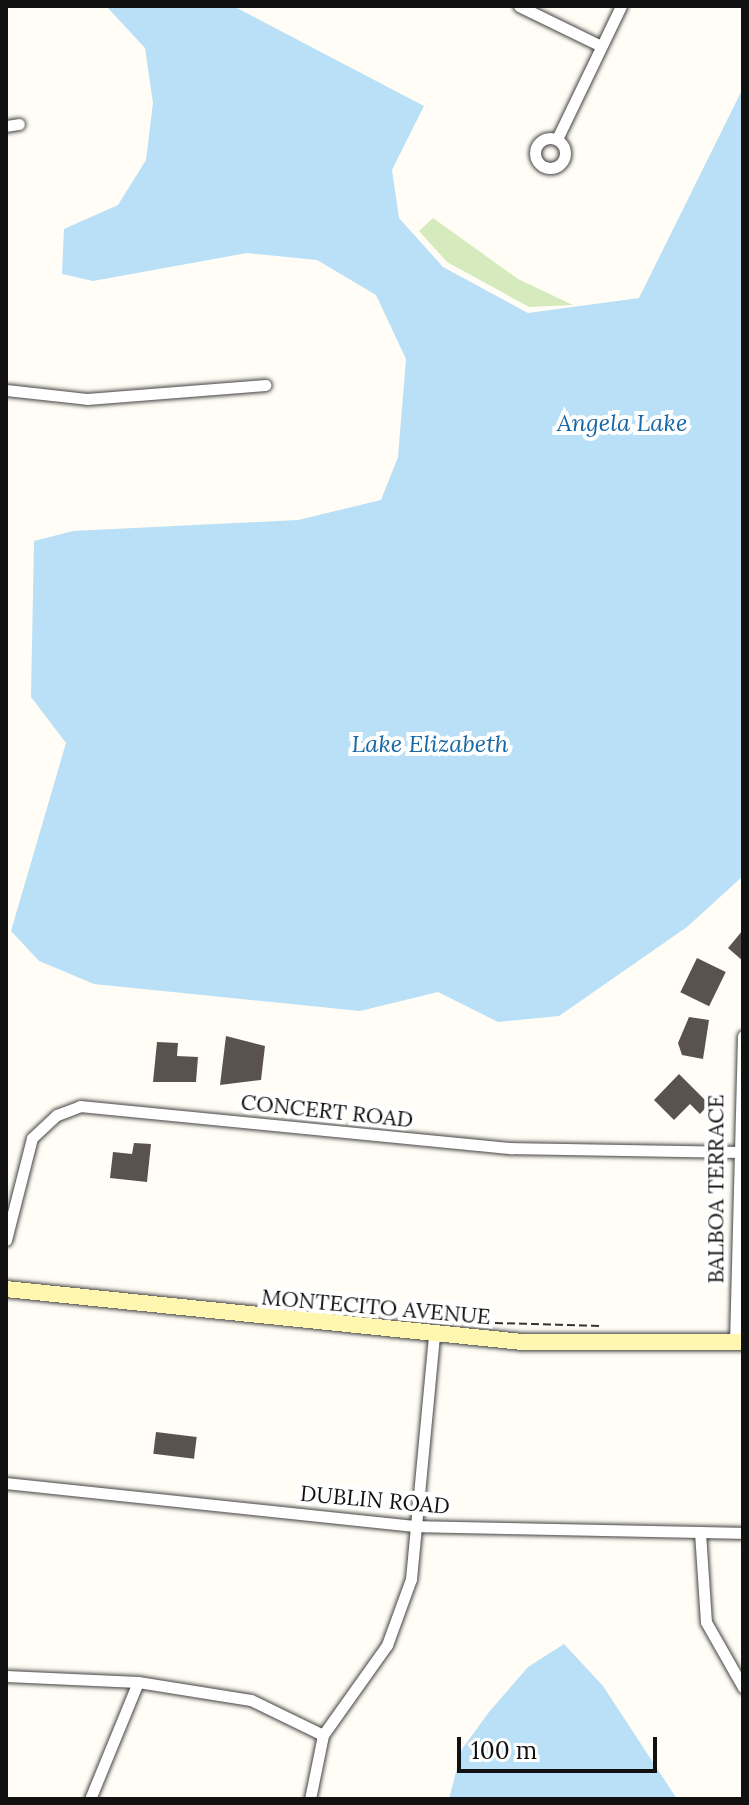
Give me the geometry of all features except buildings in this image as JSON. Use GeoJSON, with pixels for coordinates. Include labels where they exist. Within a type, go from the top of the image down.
{"type":"FeatureCollection","features":[{"type":"Feature","properties":{"kind":"street"},"geometry":{"type":"LineString","coordinates":[[519,6],[601,46]]}},
{"type":"Feature","properties":{"kind":"street"},"geometry":{"type":"LineString","coordinates":[[557,139],[621,6]]}},
{"type":"Feature","properties":{"kind":"street"},"geometry":{"type":"LineString","coordinates":[[6,126],[19,124]]}},
{"type":"Feature","properties":{"kind":"street"},"geometry":{"type":"LineString","coordinates":[[6,390],[87,399],[265,385]]}},
{"type":"Feature","properties":{"kind":"street","name":"BALBOA TERRACE"},"geometry":{"type":"LineString","coordinates":[[739,1342],[735,1152],[743,1036]]}},
{"type":"Feature","properties":{"kind":"street","name":"CONCERT ROAD"},"geometry":{"type":"LineString","coordinates":[[6,1240],[32,1138],[57,1115],[80,1106],[496,1147],[735,1152]]}},
{"type":"Feature","properties":{"kind":"street","name":"MONTECITO AVENUE"},"geometry":{"type":"LineString","coordinates":[[6,1289],[434,1335],[739,1342]]}},
{"type":"Feature","properties":{"kind":"street"},"geometry":{"type":"LineString","coordinates":[[310,1799],[323,1735],[387,1645],[411,1579],[434,1335]]}},
{"type":"Feature","properties":{"kind":"street","name":"DUBLIN ROAD"},"geometry":{"type":"LineString","coordinates":[[6,1483],[414,1526],[743,1533]]}},
{"type":"Feature","properties":{"kind":"street"},"geometry":{"type":"LineString","coordinates":[[700,1532],[706,1622],[743,1687]]}},
{"type":"Feature","properties":{"kind":"street"},"geometry":{"type":"LineString","coordinates":[[6,1676],[138,1682],[251,1700],[323,1735]]}},
{"type":"Feature","properties":{"kind":"street"},"geometry":{"type":"LineString","coordinates":[[90,1799],[138,1682]]}},
{"type":"Feature","properties":{"kind":"path"},"geometry":{"type":"LineString","coordinates":[[486,1323],[605,1326]]}},
{"type":"Feature","properties":{"kind":"green space"},"geometry":{"type":"Polygon","coordinates":[[[433,218],[518,279],[573,305],[529,307],[447,262],[419,231],[433,218]]]}},
{"type":"Feature","properties":{"kind":"water","name":"Lake Elizabeth"},"geometry":{"type":"Polygon","coordinates":[[[106,6],[233,6],[424,106],[392,170],[399,218],[443,267],[528,313],[639,298],[743,88],[743,876],[687,927],[559,1016],[498,1022],[438,992],[360,1011],[94,984],[39,961],[11,931],[66,743],[31,697],[34,541],[73,531],[298,520],[381,500],[398,457],[406,359],[376,295],[317,260],[247,253],[93,281],[62,274],[64,229],[118,205],[146,160],[153,103],[145,48],[106,6]]]}},
{"type":"Feature","properties":{"kind":"water"},"geometry":{"type":"Polygon","coordinates":[[[564,1644],[603,1686],[677,1799],[449,1799],[462,1749],[489,1712],[528,1667],[564,1644]]]}},
{"type":"Feature","properties":{"kind":"water label","name":"Angela Lake"},"geometry":{"type":"Point","coordinates":[622,423]}}]}
